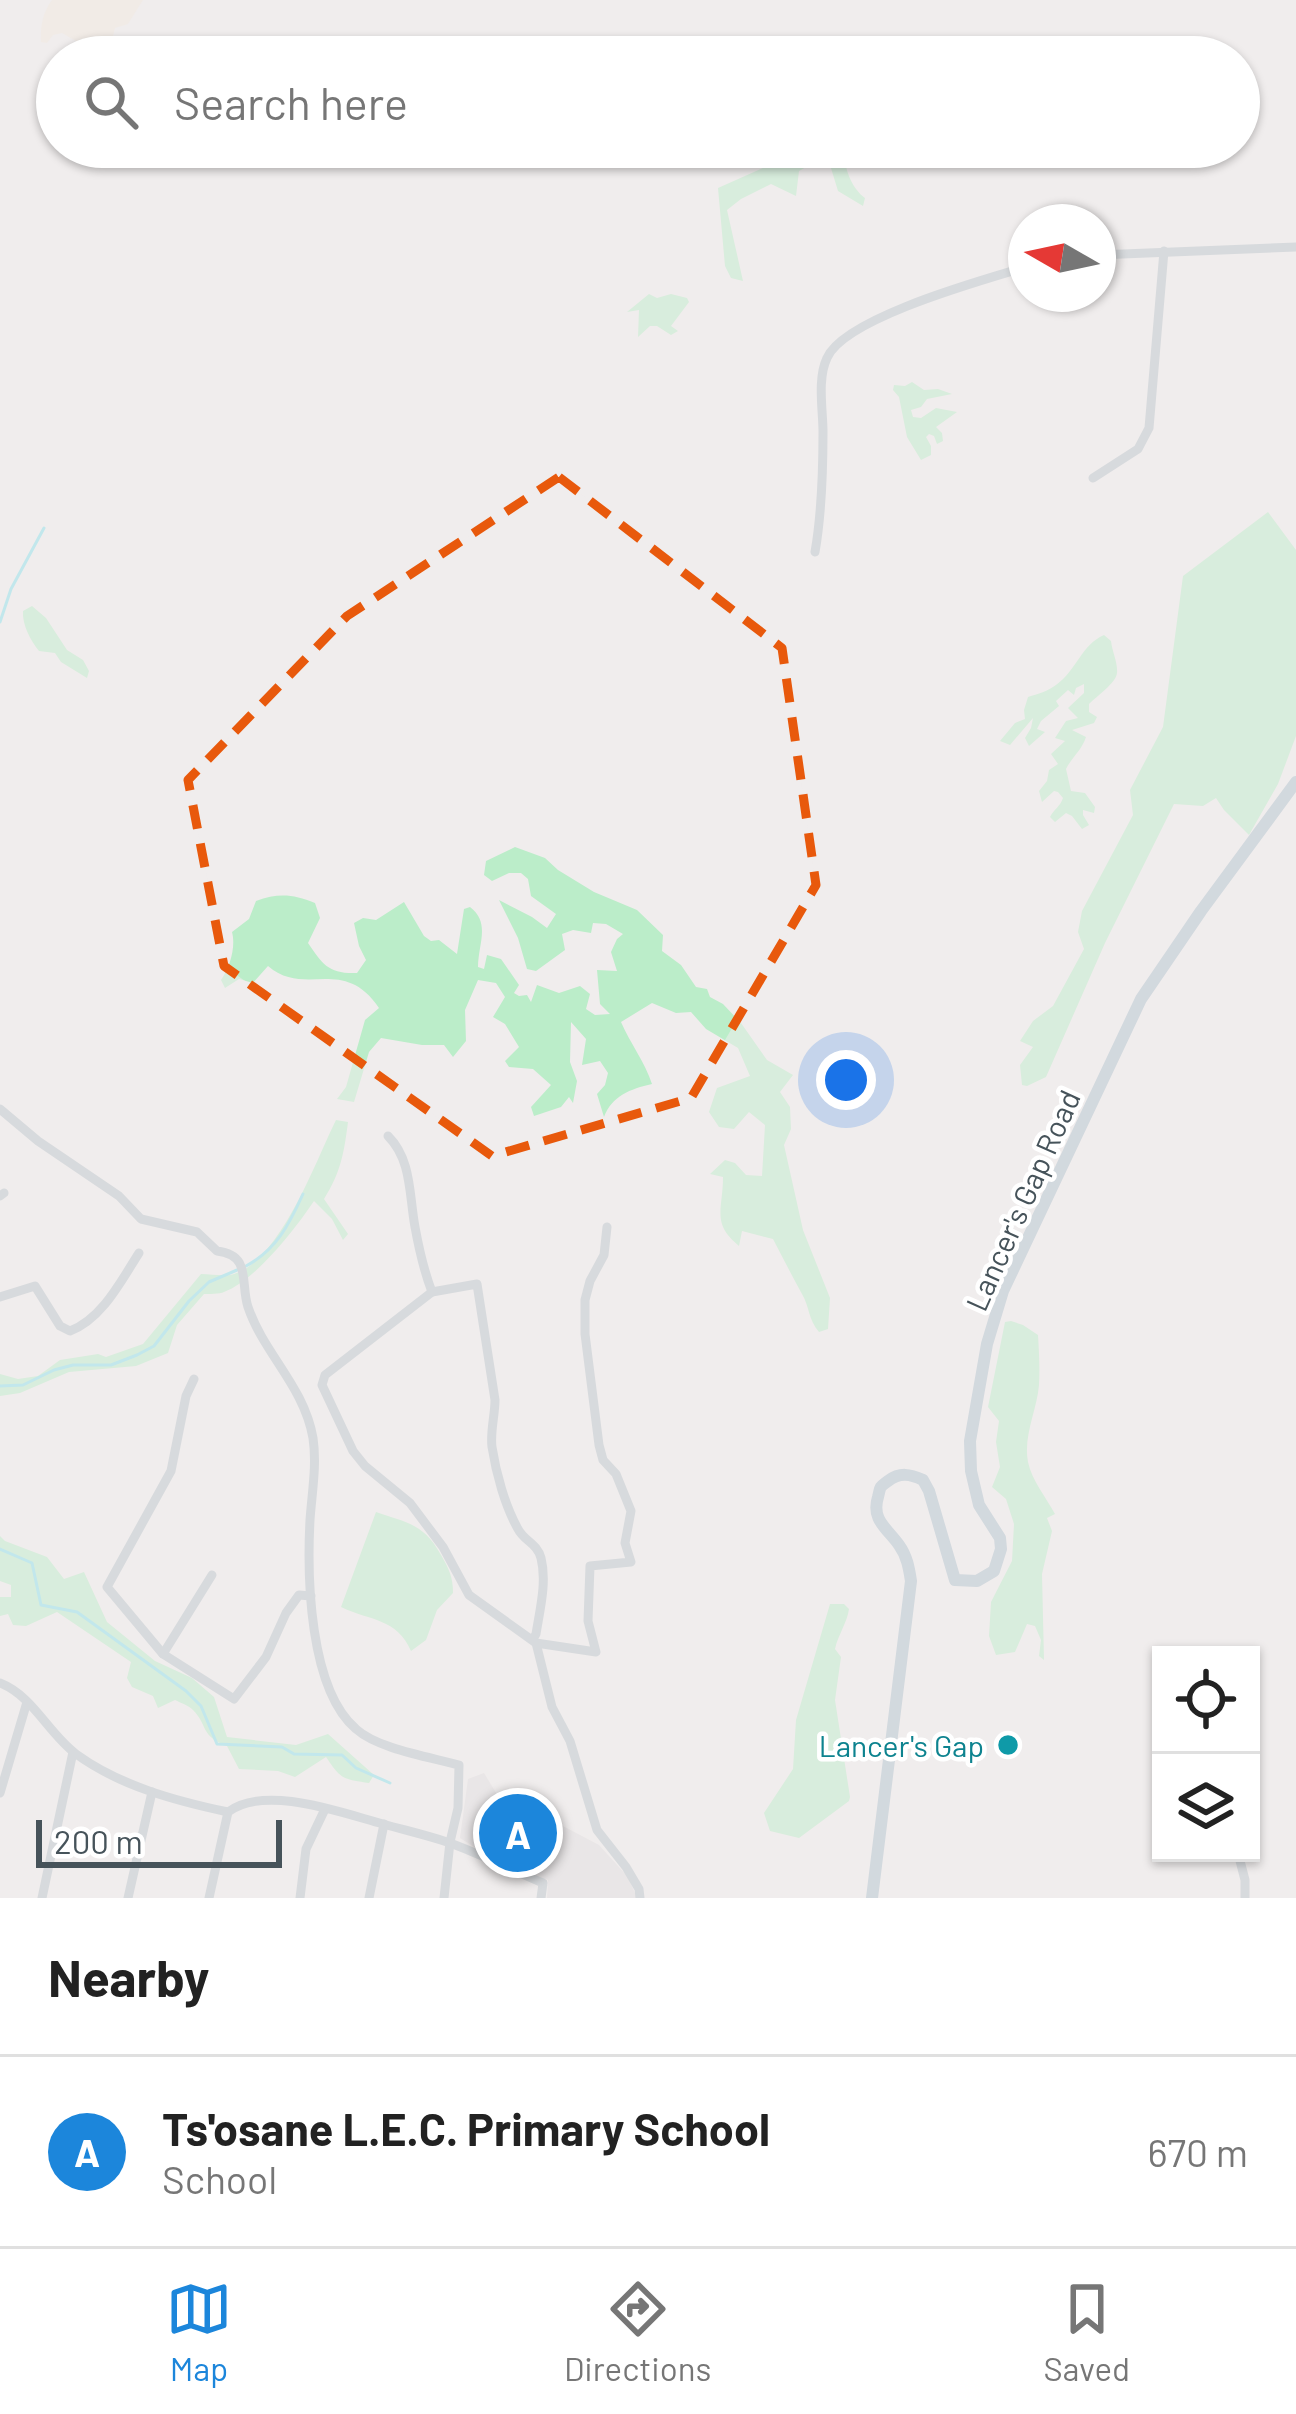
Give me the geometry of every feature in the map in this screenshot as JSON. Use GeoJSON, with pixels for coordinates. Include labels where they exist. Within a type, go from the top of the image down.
{"type":"FeatureCollection","features":[{"type":"Feature","properties":{"kind":"main road","name":"Lancer's Gap Road"},"geometry":{"type":"LineString","coordinates":[[872,1898],[911,1581],[900,1546],[877,1518],[880,1487],[898,1475],[923,1480],[955,1580],[977,1581],[994,1570],[1000,1538],[979,1504],[970,1471],[970,1441],[987,1344],[1003,1291],[1141,999],[1296,782]]}},
{"type":"Feature","properties":{"kind":"street"},"geometry":{"type":"LineString","coordinates":[[1116,254],[1296,247]]}},
{"type":"Feature","properties":{"kind":"street"},"geometry":{"type":"LineString","coordinates":[[1093,478],[1138,449],[1149,428],[1165,251]]}},
{"type":"Feature","properties":{"kind":"street"},"geometry":{"type":"LineString","coordinates":[[815,552],[822,513],[827,356],[850,332],[1008,272]]}},
{"type":"Feature","properties":{"kind":"street"},"geometry":{"type":"LineString","coordinates":[[0,1109],[119,1196],[142,1220],[197,1232],[217,1251],[236,1258],[245,1278],[247,1305],[296,1388],[312,1430],[316,1457],[310,1536],[315,1641],[338,1706],[356,1730],[376,1741],[459,1766],[458,1808],[444,1898]]}},
{"type":"Feature","properties":{"kind":"street"},"geometry":{"type":"LineString","coordinates":[[388,1136],[405,1161],[432,1292]]}},
{"type":"Feature","properties":{"kind":"street"},"geometry":{"type":"LineString","coordinates":[[477,1284],[432,1292],[325,1375],[322,1385],[352,1451],[410,1503],[443,1547],[469,1595],[534,1641],[596,1652],[588,1622],[590,1566],[631,1562],[626,1543],[631,1511],[599,1445],[585,1334],[586,1291],[604,1255],[607,1227]]}},
{"type":"Feature","properties":{"kind":"street"},"geometry":{"type":"LineString","coordinates":[[0,1297],[35,1286],[60,1326],[70,1331],[98,1312],[139,1253]]}},
{"type":"Feature","properties":{"kind":"street"},"geometry":{"type":"LineString","coordinates":[[474,1271],[495,1400],[491,1442],[520,1535],[535,1544],[540,1555],[543,1581],[534,1641],[552,1707],[569,1741],[597,1830],[626,1867],[640,1898]]}},
{"type":"Feature","properties":{"kind":"street"},"geometry":{"type":"LineString","coordinates":[[194,1379],[186,1396],[171,1471],[107,1587],[163,1654],[234,1699],[266,1657],[299,1595],[311,1596]]}},
{"type":"Feature","properties":{"kind":"street"},"geometry":{"type":"LineString","coordinates":[[163,1654],[212,1575]]}},
{"type":"Feature","properties":{"kind":"street"},"geometry":{"type":"LineString","coordinates":[[0,1683],[22,1694],[74,1752],[118,1777],[189,1804],[228,1812]]}},
{"type":"Feature","properties":{"kind":"street"},"geometry":{"type":"LineString","coordinates":[[0,1793],[27,1702]]}},
{"type":"Feature","properties":{"kind":"street"},"geometry":{"type":"LineString","coordinates":[[42,1898],[74,1752]]}},
{"type":"Feature","properties":{"kind":"street"},"geometry":{"type":"LineString","coordinates":[[128,1898],[152,1792]]}},
{"type":"Feature","properties":{"kind":"street"},"geometry":{"type":"LineString","coordinates":[[209,1898],[228,1812],[254,1802],[296,1802],[450,1842],[543,1883],[541,1898]]}},
{"type":"Feature","properties":{"kind":"street"},"geometry":{"type":"LineString","coordinates":[[300,1898],[306,1849],[325,1809]]}},
{"type":"Feature","properties":{"kind":"street"},"geometry":{"type":"LineString","coordinates":[[369,1898],[384,1824]]}},
{"type":"Feature","properties":{"kind":"street"},"geometry":{"type":"LineString","coordinates":[[1240,1862],[1246,1898]]}},
{"type":"Feature","properties":{"kind":"highlighted area"},"geometry":{"type":"Polygon","coordinates":[[[559,477],[782,648],[816,885],[691,1098],[492,1156],[224,966],[188,780],[347,616],[559,477]]]}},
{"type":"Feature","properties":{"kind":"shaded area"},"geometry":{"type":"Polygon","coordinates":[[[484,1773],[518,1829],[542,1815],[599,1845],[628,1877],[637,1898],[547,1898],[548,1880],[498,1862],[460,1838],[468,1779],[484,1773]]]}},
{"type":"Feature","properties":{"kind":"green space"},"geometry":{"type":"Polygon","coordinates":[[[763,168],[804,168],[799,171],[796,196],[771,184],[727,210],[743,281],[731,278],[725,266],[718,188],[763,168]]]}},
{"type":"Feature","properties":{"kind":"green space"},"geometry":{"type":"Polygon","coordinates":[[[831,168],[847,168],[865,198],[863,206],[838,191],[831,168]]]}},
{"type":"Feature","properties":{"kind":"green space"},"geometry":{"type":"Polygon","coordinates":[[[649,294],[687,298],[689,302],[671,326],[678,331],[671,335],[650,326],[638,337],[639,310],[627,312],[649,294]]]}},
{"type":"Feature","properties":{"kind":"green space"},"geometry":{"type":"Polygon","coordinates":[[[912,382],[924,390],[952,394],[927,399],[911,410],[913,417],[921,418],[936,408],[957,412],[936,427],[943,441],[937,444],[934,436],[926,437],[931,455],[921,460],[907,437],[899,397],[893,390],[894,385],[912,382]]]}},
{"type":"Feature","properties":{"kind":"green space"},"geometry":{"type":"Polygon","coordinates":[[[1268,512],[1296,550],[1296,736],[1278,784],[1249,835],[1216,798],[1203,806],[1174,804],[1046,1077],[1022,1085],[1020,1065],[1033,1047],[1020,1041],[1033,1021],[1053,1006],[1084,949],[1078,932],[1082,911],[1133,815],[1130,790],[1163,727],[1183,576],[1268,512]]]}},
{"type":"Feature","properties":{"kind":"green space"},"geometry":{"type":"Polygon","coordinates":[[[32,606],[67,650],[83,660],[87,678],[55,653],[39,651],[23,616],[32,606]]]}},
{"type":"Feature","properties":{"kind":"green space"},"geometry":{"type":"Polygon","coordinates":[[[1104,635],[1111,641],[1116,677],[1089,704],[1089,712],[1097,717],[1094,723],[1072,730],[1086,737],[1066,769],[1071,791],[1085,793],[1095,807],[1094,813],[1083,810],[1089,825],[1082,829],[1066,813],[1055,822],[1050,817],[1063,798],[1054,791],[1042,802],[1039,791],[1049,770],[1058,764],[1051,754],[1065,741],[1055,738],[1066,721],[1078,718],[1068,708],[1084,693],[1084,684],[1074,695],[1068,690],[1056,701],[1059,706],[1037,729],[1045,732],[1029,746],[1025,738],[1033,718],[1010,745],[1000,741],[1015,723],[1025,719],[1028,697],[1056,685],[1104,635]]]}},
{"type":"Feature","properties":{"kind":"green space"},"geometry":{"type":"Polygon","coordinates":[[[515,847],[545,858],[594,892],[637,910],[663,935],[662,951],[681,965],[696,987],[707,989],[710,997],[723,1004],[767,1060],[793,1075],[780,1092],[790,1107],[791,1129],[784,1145],[803,1230],[830,1298],[828,1329],[819,1332],[815,1327],[773,1239],[742,1231],[739,1246],[725,1230],[720,1215],[723,1177],[710,1174],[725,1160],[746,1175],[762,1176],[765,1125],[749,1112],[734,1129],[719,1127],[709,1112],[717,1088],[750,1076],[738,1048],[706,1029],[691,1012],[676,1013],[652,1003],[621,1022],[652,1084],[623,1094],[604,1117],[597,1094],[608,1073],[600,1061],[582,1065],[586,1039],[571,1022],[570,1062],[577,1081],[573,1103],[569,1097],[561,1107],[534,1116],[531,1107],[551,1085],[533,1069],[509,1067],[505,1061],[519,1047],[505,1024],[493,1017],[505,997],[496,983],[478,980],[465,1010],[466,1041],[453,1057],[444,1045],[381,1038],[369,1052],[354,1102],[337,1099],[346,1087],[365,1020],[379,1008],[365,992],[338,980],[296,979],[268,966],[253,983],[239,979],[225,988],[221,980],[231,957],[232,932],[249,919],[256,901],[264,898],[286,896],[315,903],[320,918],[308,943],[328,967],[347,973],[357,973],[366,960],[354,923],[363,918],[376,920],[404,902],[424,936],[439,940],[457,954],[464,909],[470,907],[482,927],[478,967],[484,969],[487,955],[501,959],[519,985],[514,993],[527,995],[531,1002],[537,985],[559,993],[580,986],[590,994],[586,1009],[595,1015],[610,1014],[600,1004],[597,970],[617,971],[611,952],[623,934],[593,923],[591,933],[573,930],[562,934],[565,950],[536,971],[527,969],[499,900],[547,928],[556,914],[531,896],[528,879],[521,873],[492,881],[484,875],[486,861],[515,847]]]}},
{"type":"Feature","properties":{"kind":"green space"},"geometry":{"type":"Polygon","coordinates":[[[336,1120],[348,1122],[347,1133],[338,1171],[324,1199],[348,1234],[343,1240],[332,1219],[314,1201],[249,1277],[224,1292],[204,1294],[177,1325],[168,1353],[136,1366],[69,1372],[20,1393],[0,1396],[0,1374],[18,1379],[38,1376],[60,1360],[106,1357],[143,1344],[201,1274],[230,1275],[248,1267],[294,1209],[336,1120]]]}},
{"type":"Feature","properties":{"kind":"green space"},"geometry":{"type":"Polygon","coordinates":[[[1005,1322],[1038,1335],[1039,1385],[1027,1452],[1033,1476],[1055,1514],[1047,1518],[1052,1531],[1042,1574],[1044,1660],[1039,1656],[1041,1640],[1035,1626],[1027,1624],[1015,1652],[996,1655],[989,1636],[991,1602],[1012,1561],[1014,1524],[1006,1499],[992,1487],[1000,1467],[999,1421],[988,1407],[1005,1322]]]}},
{"type":"Feature","properties":{"kind":"green space"},"geometry":{"type":"Polygon","coordinates":[[[376,1512],[421,1531],[435,1545],[451,1578],[453,1593],[437,1610],[426,1640],[411,1651],[390,1626],[341,1607],[376,1512]]]}},
{"type":"Feature","properties":{"kind":"green space"},"geometry":{"type":"Polygon","coordinates":[[[0,1536],[47,1557],[64,1579],[84,1572],[107,1622],[155,1661],[192,1678],[214,1697],[227,1737],[296,1745],[328,1734],[374,1775],[369,1783],[343,1777],[326,1757],[295,1777],[239,1769],[227,1746],[208,1734],[191,1708],[175,1700],[158,1708],[153,1696],[132,1687],[127,1678],[131,1662],[57,1612],[26,1626],[13,1625],[8,1614],[0,1616],[0,1597],[11,1597],[11,1585],[0,1581],[0,1536]]]}},
{"type":"Feature","properties":{"kind":"green space"},"geometry":{"type":"Polygon","coordinates":[[[830,1604],[849,1609],[835,1649],[841,1657],[835,1700],[850,1797],[799,1838],[770,1831],[764,1813],[793,1769],[796,1720],[830,1604]]]}},
{"type":"Feature","properties":{"kind":"sand"},"geometry":{"type":"Polygon","coordinates":[[[52,0],[143,0],[128,24],[115,28],[113,36],[42,36],[52,0]]]}},
{"type":"Feature","properties":{"kind":"waterway"},"geometry":{"type":"LineString","coordinates":[[0,622],[11,589],[44,528]]}},
{"type":"Feature","properties":{"kind":"waterway"},"geometry":{"type":"LineString","coordinates":[[246,1266],[280,1236],[303,1194]]}},
{"type":"Feature","properties":{"kind":"waterway"},"geometry":{"type":"LineString","coordinates":[[0,1386],[23,1385],[73,1365],[111,1365],[137,1355],[154,1346],[209,1282],[237,1270]]}},
{"type":"Feature","properties":{"kind":"waterway"},"geometry":{"type":"LineString","coordinates":[[0,1549],[32,1563],[41,1605],[77,1612],[186,1691],[201,1706],[217,1744],[342,1755],[356,1768],[390,1783]]}},
{"type":"Feature","properties":{"kind":"place","name":"Lancer's Gap"},"geometry":{"type":"Point","coordinates":[1008,1745]}},
{"type":"Feature","properties":{"kind":"place","name":"Ts'osane L.E.C. Primary School"},"geometry":{"type":"Point","coordinates":[518,1833]}}]}
